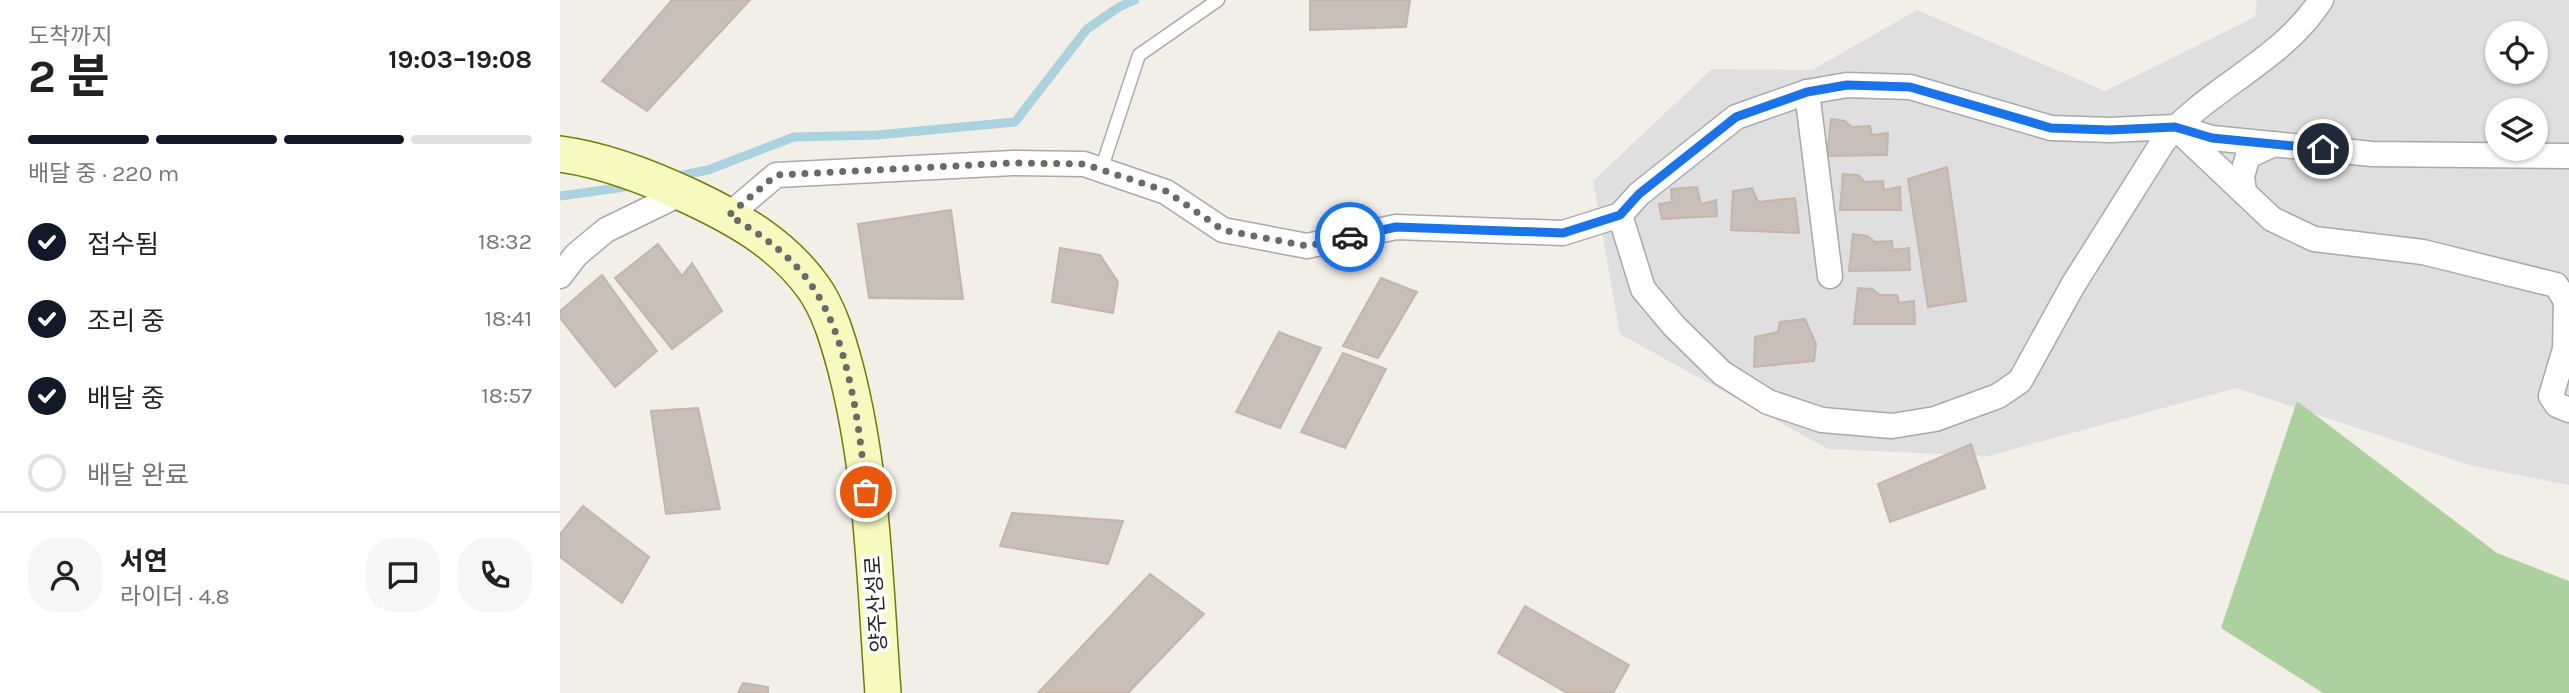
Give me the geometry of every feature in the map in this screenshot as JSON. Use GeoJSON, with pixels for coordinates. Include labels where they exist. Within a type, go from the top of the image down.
{"type":"FeatureCollection","features":[{"type":"Feature","properties":{"kind":"street"},"geometry":{"type":"LineString","coordinates":[[1620,215],[1643,289],[1674,326],[1722,373],[1768,402],[1822,420],[1892,426],[1935,419],[1998,396],[2020,381],[2073,285],[2163,142],[2175,127],[2293,37],[2321,0]]}},
{"type":"Feature","properties":{"kind":"street"},"geometry":{"type":"LineString","coordinates":[[729,215],[776,175],[1013,163],[1084,164],[1166,191],[1223,230],[1307,246],[1396,227],[1563,233],[1620,215],[1639,194],[1736,117],[1807,92],[1847,85],[1910,87],[2051,128],[2110,130],[2175,127],[2212,138],[2372,154],[2569,156]]}},
{"type":"Feature","properties":{"kind":"street"},"geometry":{"type":"LineString","coordinates":[[1807,92],[1830,276]]}},
{"type":"Feature","properties":{"kind":"street"},"geometry":{"type":"LineString","coordinates":[[2175,127],[2272,219],[2314,239],[2423,253],[2556,285],[2566,301],[2565,349],[2551,396],[2557,405],[2569,410]]}},
{"type":"Feature","properties":{"kind":"street"},"geometry":{"type":"LineString","coordinates":[[2244,192],[2242,176],[2248,156],[2274,144]]}},
{"type":"Feature","properties":{"kind":"street","name":"양주산성로"},"geometry":{"type":"LineString","coordinates":[[569,156],[673,188],[729,215],[768,239],[815,289],[838,342],[856,411],[864,467],[883,693]]}},
{"type":"Feature","properties":{"kind":"street"},"geometry":{"type":"LineString","coordinates":[[560,276],[576,256],[606,230],[673,188]]}},
{"type":"Feature","properties":{"kind":"lane"},"geometry":{"type":"LineString","coordinates":[[1101,170],[1139,55],[1218,0]]}},
{"type":"Feature","properties":{"kind":"shaded area"},"geometry":{"type":"Polygon","coordinates":[[[2257,0],[2569,0],[2569,485],[2473,466],[2236,388],[1988,456],[1828,449],[1620,334],[1593,181],[1712,69],[1812,70],[1917,10],[2105,91],[2255,17],[2257,0]]]}},
{"type":"Feature","properties":{"kind":"green space"},"geometry":{"type":"Polygon","coordinates":[[[2297,401],[2497,553],[2569,581],[2569,693],[2323,693],[2221,628],[2297,401]]]}},
{"type":"Feature","properties":{"kind":"building"},"geometry":{"type":"Polygon","coordinates":[[[672,0],[750,0],[647,111],[602,81],[672,0]]]}},
{"type":"Feature","properties":{"kind":"building"},"geometry":{"type":"Polygon","coordinates":[[[1310,0],[1410,0],[1406,27],[1310,30],[1310,0]]]}},
{"type":"Feature","properties":{"kind":"building"},"geometry":{"type":"Polygon","coordinates":[[[1831,119],[1845,121],[1852,127],[1870,126],[1872,135],[1888,133],[1887,155],[1827,156],[1831,119]]]}},
{"type":"Feature","properties":{"kind":"building"},"geometry":{"type":"Polygon","coordinates":[[[1947,167],[1966,301],[1928,307],[1908,179],[1947,167]]]}},
{"type":"Feature","properties":{"kind":"building"},"geometry":{"type":"Polygon","coordinates":[[[1843,174],[1858,175],[1865,182],[1883,181],[1884,190],[1900,187],[1901,210],[1840,210],[1843,174]]]}},
{"type":"Feature","properties":{"kind":"building"},"geometry":{"type":"Polygon","coordinates":[[[1697,187],[1701,204],[1716,200],[1717,216],[1662,219],[1659,204],[1672,202],[1671,189],[1697,187]]]}},
{"type":"Feature","properties":{"kind":"building"},"geometry":{"type":"Polygon","coordinates":[[[1752,188],[1758,202],[1795,198],[1799,233],[1731,230],[1733,191],[1752,188]]]}},
{"type":"Feature","properties":{"kind":"building"},"geometry":{"type":"Polygon","coordinates":[[[951,210],[963,299],[869,298],[858,224],[951,210]]]}},
{"type":"Feature","properties":{"kind":"building"},"geometry":{"type":"Polygon","coordinates":[[[1853,234],[1867,236],[1875,242],[1892,241],[1893,250],[1909,248],[1910,270],[1849,271],[1853,234]]]}},
{"type":"Feature","properties":{"kind":"building"},"geometry":{"type":"Polygon","coordinates":[[[658,244],[682,276],[692,263],[722,311],[672,349],[615,278],[658,244]]]}},
{"type":"Feature","properties":{"kind":"building"},"geometry":{"type":"Polygon","coordinates":[[[1060,248],[1100,255],[1118,282],[1113,313],[1052,302],[1060,248]]]}},
{"type":"Feature","properties":{"kind":"building"},"geometry":{"type":"Polygon","coordinates":[[[602,275],[657,351],[615,387],[560,318],[560,311],[602,275]]]}},
{"type":"Feature","properties":{"kind":"building"},"geometry":{"type":"Polygon","coordinates":[[[1381,278],[1417,292],[1378,358],[1343,346],[1381,278]]]}},
{"type":"Feature","properties":{"kind":"building"},"geometry":{"type":"Polygon","coordinates":[[[1858,288],[1872,289],[1880,295],[1897,295],[1899,303],[1914,301],[1915,324],[1854,324],[1858,288]]]}},
{"type":"Feature","properties":{"kind":"building"},"geometry":{"type":"Polygon","coordinates":[[[1805,319],[1816,344],[1814,361],[1754,367],[1755,337],[1778,332],[1780,322],[1805,319]]]}},
{"type":"Feature","properties":{"kind":"building"},"geometry":{"type":"Polygon","coordinates":[[[1279,332],[1321,348],[1280,428],[1236,412],[1279,332]]]}},
{"type":"Feature","properties":{"kind":"building"},"geometry":{"type":"Polygon","coordinates":[[[1343,353],[1386,369],[1345,448],[1301,432],[1343,353]]]}},
{"type":"Feature","properties":{"kind":"building"},"geometry":{"type":"Polygon","coordinates":[[[698,408],[720,509],[666,514],[651,411],[698,408]]]}},
{"type":"Feature","properties":{"kind":"building"},"geometry":{"type":"Polygon","coordinates":[[[1971,444],[1985,488],[1890,522],[1878,484],[1971,444]]]}},
{"type":"Feature","properties":{"kind":"building"},"geometry":{"type":"Polygon","coordinates":[[[583,506],[649,557],[622,603],[560,557],[560,534],[583,506]]]}},
{"type":"Feature","properties":{"kind":"building"},"geometry":{"type":"Polygon","coordinates":[[[1012,513],[1123,521],[1108,564],[1000,546],[1012,513]]]}},
{"type":"Feature","properties":{"kind":"building"},"geometry":{"type":"Polygon","coordinates":[[[1150,574],[1204,614],[1128,693],[1038,693],[1150,574]]]}},
{"type":"Feature","properties":{"kind":"building"},"geometry":{"type":"Polygon","coordinates":[[[1525,606],[1629,665],[1613,693],[1567,693],[1498,653],[1525,606]]]}},
{"type":"Feature","properties":{"kind":"building"},"geometry":{"type":"Polygon","coordinates":[[[743,683],[768,687],[768,693],[738,693],[743,683]]]}},
{"type":"Feature","properties":{"kind":"waterway"},"geometry":{"type":"LineString","coordinates":[[673,177],[708,170],[794,137],[877,135],[1015,122],[1087,29],[1119,7],[1135,0]]}},
{"type":"Feature","properties":{"kind":"waterway"},"geometry":{"type":"LineString","coordinates":[[560,196],[632,186]]}},
{"type":"Feature","properties":{"kind":"way so far"},"geometry":{"type":"LineString","coordinates":[[866,492],[856,411],[838,342],[815,289],[768,239],[729,215],[776,175],[1013,163],[1084,164],[1166,191],[1223,230],[1307,246],[1350,237]]}},
{"type":"Feature","properties":{"kind":"route"},"geometry":{"type":"LineString","coordinates":[[1350,237],[1396,227],[1563,233],[1620,215],[1639,194],[1736,117],[1807,92],[1847,85],[1910,87],[2051,128],[2110,130],[2175,127],[2212,138],[2323,149]]}}]}
